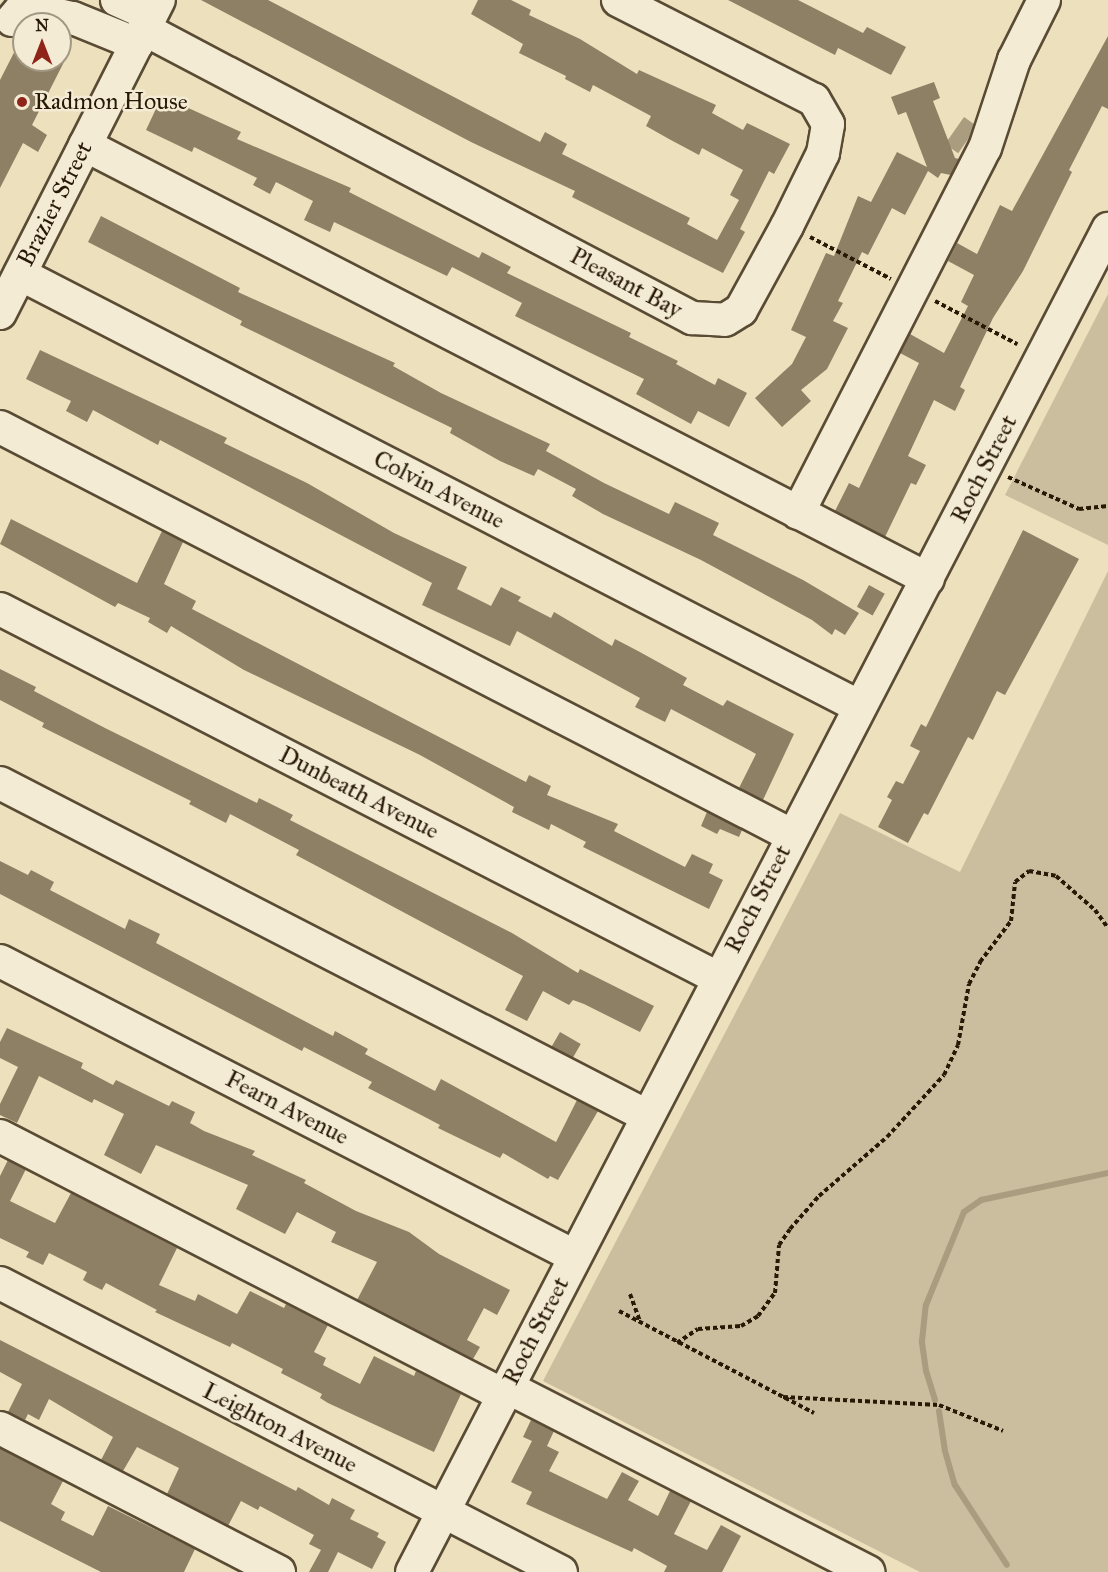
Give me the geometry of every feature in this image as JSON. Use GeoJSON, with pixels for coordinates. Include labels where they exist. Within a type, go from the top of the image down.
{"type":"FeatureCollection","features":[{"type":"Feature","properties":{"kind":"street"},"geometry":{"type":"LineString","coordinates":[[117,0],[148,22]]}},
{"type":"Feature","properties":{"kind":"street","name":"Pleasant Bay"},"geometry":{"type":"LineString","coordinates":[[148,22],[692,318],[725,320],[741,310],[788,226],[823,153],[828,124],[814,100],[618,0]]}},
{"type":"Feature","properties":{"kind":"street"},"geometry":{"type":"LineString","coordinates":[[798,513],[985,148],[1014,60],[1044,0]]}},
{"type":"Feature","properties":{"kind":"street"},"geometry":{"type":"LineString","coordinates":[[4,26],[22,8],[73,18],[148,22]]}},
{"type":"Feature","properties":{"kind":"street","name":"Brazier Street"},"geometry":{"type":"LineString","coordinates":[[0,313],[148,22]]}},
{"type":"Feature","properties":{"kind":"street"},"geometry":{"type":"LineString","coordinates":[[85,145],[928,579]]}},
{"type":"Feature","properties":{"kind":"street","name":"Roch Street"},"geometry":{"type":"LineString","coordinates":[[412,1572],[791,835],[928,579],[1108,229]]}},
{"type":"Feature","properties":{"kind":"street","name":"Colvin Avenue"},"geometry":{"type":"LineString","coordinates":[[20,274],[858,706]]}},
{"type":"Feature","properties":{"kind":"street"},"geometry":{"type":"LineString","coordinates":[[0,427],[791,835]]}},
{"type":"Feature","properties":{"kind":"street","name":"Dunbeath Avenue"},"geometry":{"type":"LineString","coordinates":[[0,609],[718,978]]}},
{"type":"Feature","properties":{"kind":"street"},"geometry":{"type":"LineString","coordinates":[[0,783],[647,1116]]}},
{"type":"Feature","properties":{"kind":"street","name":"Fearn Avenue"},"geometry":{"type":"LineString","coordinates":[[0,961],[574,1256]]}},
{"type":"Feature","properties":{"kind":"street"},"geometry":{"type":"LineString","coordinates":[[0,1136],[868,1572]]}},
{"type":"Feature","properties":{"kind":"street","name":"Leighton Avenue"},"geometry":{"type":"LineString","coordinates":[[0,1283],[561,1572]]}},
{"type":"Feature","properties":{"kind":"street"},"geometry":{"type":"LineString","coordinates":[[0,1428],[279,1572]]}},
{"type":"Feature","properties":{"kind":"path"},"geometry":{"type":"LineString","coordinates":[[986,466],[1079,508],[1108,506]]}},
{"type":"Feature","properties":{"kind":"path"},"geometry":{"type":"LineString","coordinates":[[677,1343],[698,1329],[741,1326],[758,1316],[775,1293],[779,1245],[790,1229],[819,1196],[887,1137],[944,1075],[958,1045],[969,984],[980,962],[1011,921],[1015,882],[1029,871],[1056,876],[1095,910],[1108,928]]}},
{"type":"Feature","properties":{"kind":"path"},"geometry":{"type":"LineString","coordinates":[[630,1294],[640,1322]]}},
{"type":"Feature","properties":{"kind":"path"},"geometry":{"type":"LineString","coordinates":[[620,1311],[814,1413]]}},
{"type":"Feature","properties":{"kind":"path"},"geometry":{"type":"LineString","coordinates":[[783,1397],[939,1405],[1003,1431]]}},
{"type":"Feature","properties":{"kind":"shaded area"},"geometry":{"type":"Polygon","coordinates":[[[964,117],[977,126],[958,153],[945,144],[964,117]]]}},
{"type":"Feature","properties":{"kind":"shaded area"},"geometry":{"type":"Polygon","coordinates":[[[1108,294],[1108,545],[1005,495],[1108,294]]]}},
{"type":"Feature","properties":{"kind":"shaded area"},"geometry":{"type":"Polygon","coordinates":[[[1108,571],[1108,1572],[920,1572],[543,1381],[840,813],[960,872],[1108,571]]]}},
{"type":"Feature","properties":{"kind":"building"},"geometry":{"type":"Polygon","coordinates":[[[201,0],[268,0],[540,142],[545,132],[567,144],[562,154],[690,218],[687,224],[717,240],[739,200],[730,195],[743,170],[702,148],[699,155],[646,126],[651,116],[593,85],[590,92],[565,79],[566,76],[519,53],[523,44],[471,14],[478,0],[511,0],[531,10],[529,15],[580,39],[637,74],[639,70],[716,105],[712,113],[743,130],[747,123],[790,144],[774,174],[769,171],[740,229],[745,232],[723,273],[572,197],[575,191],[471,142],[201,0]]]}},
{"type":"Feature","properties":{"kind":"building"},"geometry":{"type":"Polygon","coordinates":[[[728,0],[798,0],[863,33],[867,27],[906,47],[891,75],[838,48],[835,55],[728,0]]]}},
{"type":"Feature","properties":{"kind":"building"},"geometry":{"type":"Polygon","coordinates":[[[1108,36],[1108,109],[1102,106],[1069,170],[1072,172],[1023,271],[993,318],[960,387],[965,390],[955,411],[934,400],[908,456],[926,465],[916,485],[911,483],[885,537],[835,511],[849,483],[859,488],[919,363],[900,353],[910,334],[944,353],[968,306],[961,302],[974,275],[948,261],[957,243],[977,254],[1000,205],[1012,211],[1108,36]]]}},
{"type":"Feature","properties":{"kind":"building","name":"Radmon House"},"geometry":{"type":"Polygon","coordinates":[[[12,56],[12,72],[59,72],[32,125],[47,135],[38,152],[23,143],[0,188],[0,80],[12,56]]]}},
{"type":"Feature","properties":{"kind":"building"},"geometry":{"type":"Polygon","coordinates":[[[934,82],[940,98],[933,101],[955,158],[959,159],[951,175],[941,173],[938,178],[928,171],[905,215],[892,208],[868,255],[862,252],[838,301],[843,303],[833,321],[848,328],[827,369],[801,390],[811,401],[782,427],[755,398],[792,364],[806,337],[791,330],[826,253],[834,256],[858,196],[871,202],[897,152],[927,167],[906,112],[898,115],[891,97],[934,82]]]}},
{"type":"Feature","properties":{"kind":"building"},"geometry":{"type":"Polygon","coordinates":[[[162,96],[241,132],[237,139],[351,188],[349,192],[479,258],[482,252],[511,267],[507,273],[631,333],[629,337],[678,361],[676,364],[715,385],[718,378],[747,393],[729,427],[698,411],[691,424],[636,394],[644,379],[515,316],[522,303],[452,267],[447,276],[334,222],[330,232],[304,220],[313,201],[276,182],[270,194],[253,185],[257,178],[194,147],[192,152],[146,130],[162,96]]]}},
{"type":"Feature","properties":{"kind":"building"},"geometry":{"type":"Polygon","coordinates":[[[101,216],[240,288],[238,292],[395,363],[393,366],[441,393],[550,444],[546,451],[604,483],[669,514],[675,502],[719,523],[713,535],[803,580],[859,613],[845,635],[835,629],[832,635],[812,620],[701,560],[603,514],[572,496],[576,489],[538,469],[534,476],[500,461],[450,433],[452,428],[240,325],[242,321],[88,242],[101,216]]]}},
{"type":"Feature","properties":{"kind":"building"},"geometry":{"type":"Polygon","coordinates":[[[40,350],[227,438],[224,443],[307,483],[394,533],[467,567],[457,589],[491,606],[501,587],[521,597],[518,601],[551,618],[554,612],[612,646],[615,639],[638,651],[687,678],[683,685],[723,706],[727,700],[794,734],[763,800],[739,788],[756,754],[749,750],[671,709],[665,722],[635,707],[640,698],[517,631],[510,646],[422,605],[432,583],[160,440],[158,445],[93,410],[87,422],[66,411],[71,401],[26,379],[40,350]]]}},
{"type":"Feature","properties":{"kind":"building"},"geometry":{"type":"Polygon","coordinates":[[[11,519],[137,583],[162,531],[183,542],[164,584],[196,601],[192,609],[526,782],[529,775],[551,786],[547,795],[618,824],[614,831],[685,867],[692,854],[713,864],[709,873],[723,880],[709,909],[583,847],[586,842],[551,824],[549,830],[512,812],[514,807],[420,755],[244,670],[171,626],[167,633],[148,622],[150,618],[118,603],[115,607],[0,544],[11,519]]]}},
{"type":"Feature","properties":{"kind":"building"},"geometry":{"type":"Polygon","coordinates":[[[1023,530],[1079,559],[1005,695],[997,691],[973,740],[968,737],[928,815],[924,813],[908,843],[878,827],[892,800],[887,797],[896,781],[903,784],[920,751],[910,746],[921,724],[926,727],[1023,530]]]}},
{"type":"Feature","properties":{"kind":"building"},"geometry":{"type":"Polygon","coordinates":[[[869,585],[885,594],[873,616],[857,607],[869,585]]]}},
{"type":"Feature","properties":{"kind":"building"},"geometry":{"type":"Polygon","coordinates":[[[0,669],[36,687],[34,691],[105,728],[257,803],[259,798],[293,815],[290,820],[512,933],[578,973],[580,969],[654,1006],[640,1032],[584,1004],[573,1000],[569,1005],[543,991],[527,1021],[505,1010],[523,976],[296,855],[299,850],[230,814],[226,823],[189,804],[191,801],[42,727],[44,723],[0,700],[0,669]]]}},
{"type":"Feature","properties":{"kind":"building"},"geometry":{"type":"Polygon","coordinates":[[[707,812],[742,830],[739,837],[720,829],[717,834],[701,826],[707,812]]]}},
{"type":"Feature","properties":{"kind":"building"},"geometry":{"type":"Polygon","coordinates":[[[0,861],[28,875],[31,870],[54,882],[50,890],[125,929],[129,919],[160,934],[156,943],[333,1036],[335,1031],[368,1049],[365,1054],[435,1091],[441,1079],[556,1142],[577,1100],[598,1111],[558,1180],[550,1176],[548,1179],[503,1153],[500,1158],[438,1128],[440,1125],[368,1088],[372,1082],[304,1047],[302,1051],[0,894],[0,861]]]}},
{"type":"Feature","properties":{"kind":"building"},"geometry":{"type":"Polygon","coordinates":[[[7,1028],[83,1063],[81,1068],[113,1085],[116,1080],[169,1106],[172,1101],[195,1112],[190,1123],[204,1131],[255,1151],[252,1155],[306,1180],[304,1183],[356,1211],[409,1232],[439,1254],[510,1290],[497,1315],[484,1308],[467,1340],[480,1347],[473,1359],[357,1300],[377,1262],[331,1242],[336,1232],[297,1212],[285,1234],[236,1209],[248,1185],[156,1145],[141,1174],[104,1155],[124,1114],[94,1099],[92,1103],[39,1076],[17,1123],[0,1115],[0,1104],[18,1067],[0,1058],[0,1042],[7,1028]]]}},
{"type":"Feature","properties":{"kind":"building"},"geometry":{"type":"Polygon","coordinates":[[[560,1032],[581,1044],[572,1059],[552,1047],[560,1032]]]}},
{"type":"Feature","properties":{"kind":"building"},"geometry":{"type":"Polygon","coordinates":[[[8,1160],[26,1169],[10,1201],[55,1223],[71,1193],[177,1248],[159,1285],[195,1301],[198,1294],[237,1314],[250,1291],[284,1308],[286,1304],[328,1325],[314,1352],[326,1358],[323,1365],[360,1384],[374,1356],[414,1376],[416,1371],[461,1394],[434,1452],[328,1403],[320,1398],[322,1394],[281,1373],[283,1369],[232,1343],[230,1347],[155,1312],[157,1310],[106,1283],[102,1290],[88,1283],[83,1280],[87,1272],[49,1253],[43,1265],[26,1257],[29,1252],[0,1238],[0,1176],[8,1160]]]}},
{"type":"Feature","properties":{"kind":"building"},"geometry":{"type":"Polygon","coordinates":[[[0,1340],[296,1491],[298,1487],[329,1505],[332,1498],[355,1510],[350,1519],[379,1533],[377,1537],[386,1542],[372,1569],[338,1552],[328,1572],[309,1572],[321,1550],[309,1544],[314,1535],[260,1506],[258,1510],[241,1501],[228,1526],[167,1494],[179,1468],[137,1447],[123,1471],[101,1460],[113,1437],[49,1399],[39,1420],[28,1414],[25,1420],[8,1412],[22,1384],[0,1372],[0,1340]]]}},
{"type":"Feature","properties":{"kind":"building"},"geometry":{"type":"Polygon","coordinates":[[[531,1420],[554,1431],[547,1446],[559,1452],[549,1471],[607,1499],[622,1472],[639,1481],[628,1500],[658,1516],[670,1491],[691,1501],[674,1534],[707,1550],[721,1525],[741,1536],[722,1572],[664,1572],[667,1566],[634,1548],[632,1552],[526,1504],[532,1492],[511,1482],[532,1441],[523,1437],[531,1420]]]}},
{"type":"Feature","properties":{"kind":"building"},"geometry":{"type":"Polygon","coordinates":[[[0,1448],[63,1481],[51,1504],[65,1512],[61,1520],[93,1536],[108,1506],[195,1549],[184,1572],[101,1572],[0,1521],[0,1448]]]}},
{"type":"Feature","properties":{"kind":"waterway"},"geometry":{"type":"LineString","coordinates":[[935,1400],[926,1371],[922,1341],[926,1305],[964,1212],[981,1200],[1108,1173]]}},
{"type":"Feature","properties":{"kind":"waterway"},"geometry":{"type":"LineString","coordinates":[[939,1411],[945,1451],[955,1485],[1007,1565]]}},
{"type":"Feature","properties":{"kind":"place","name":"Radmon House"},"geometry":{"type":"Point","coordinates":[22,102]}}]}
